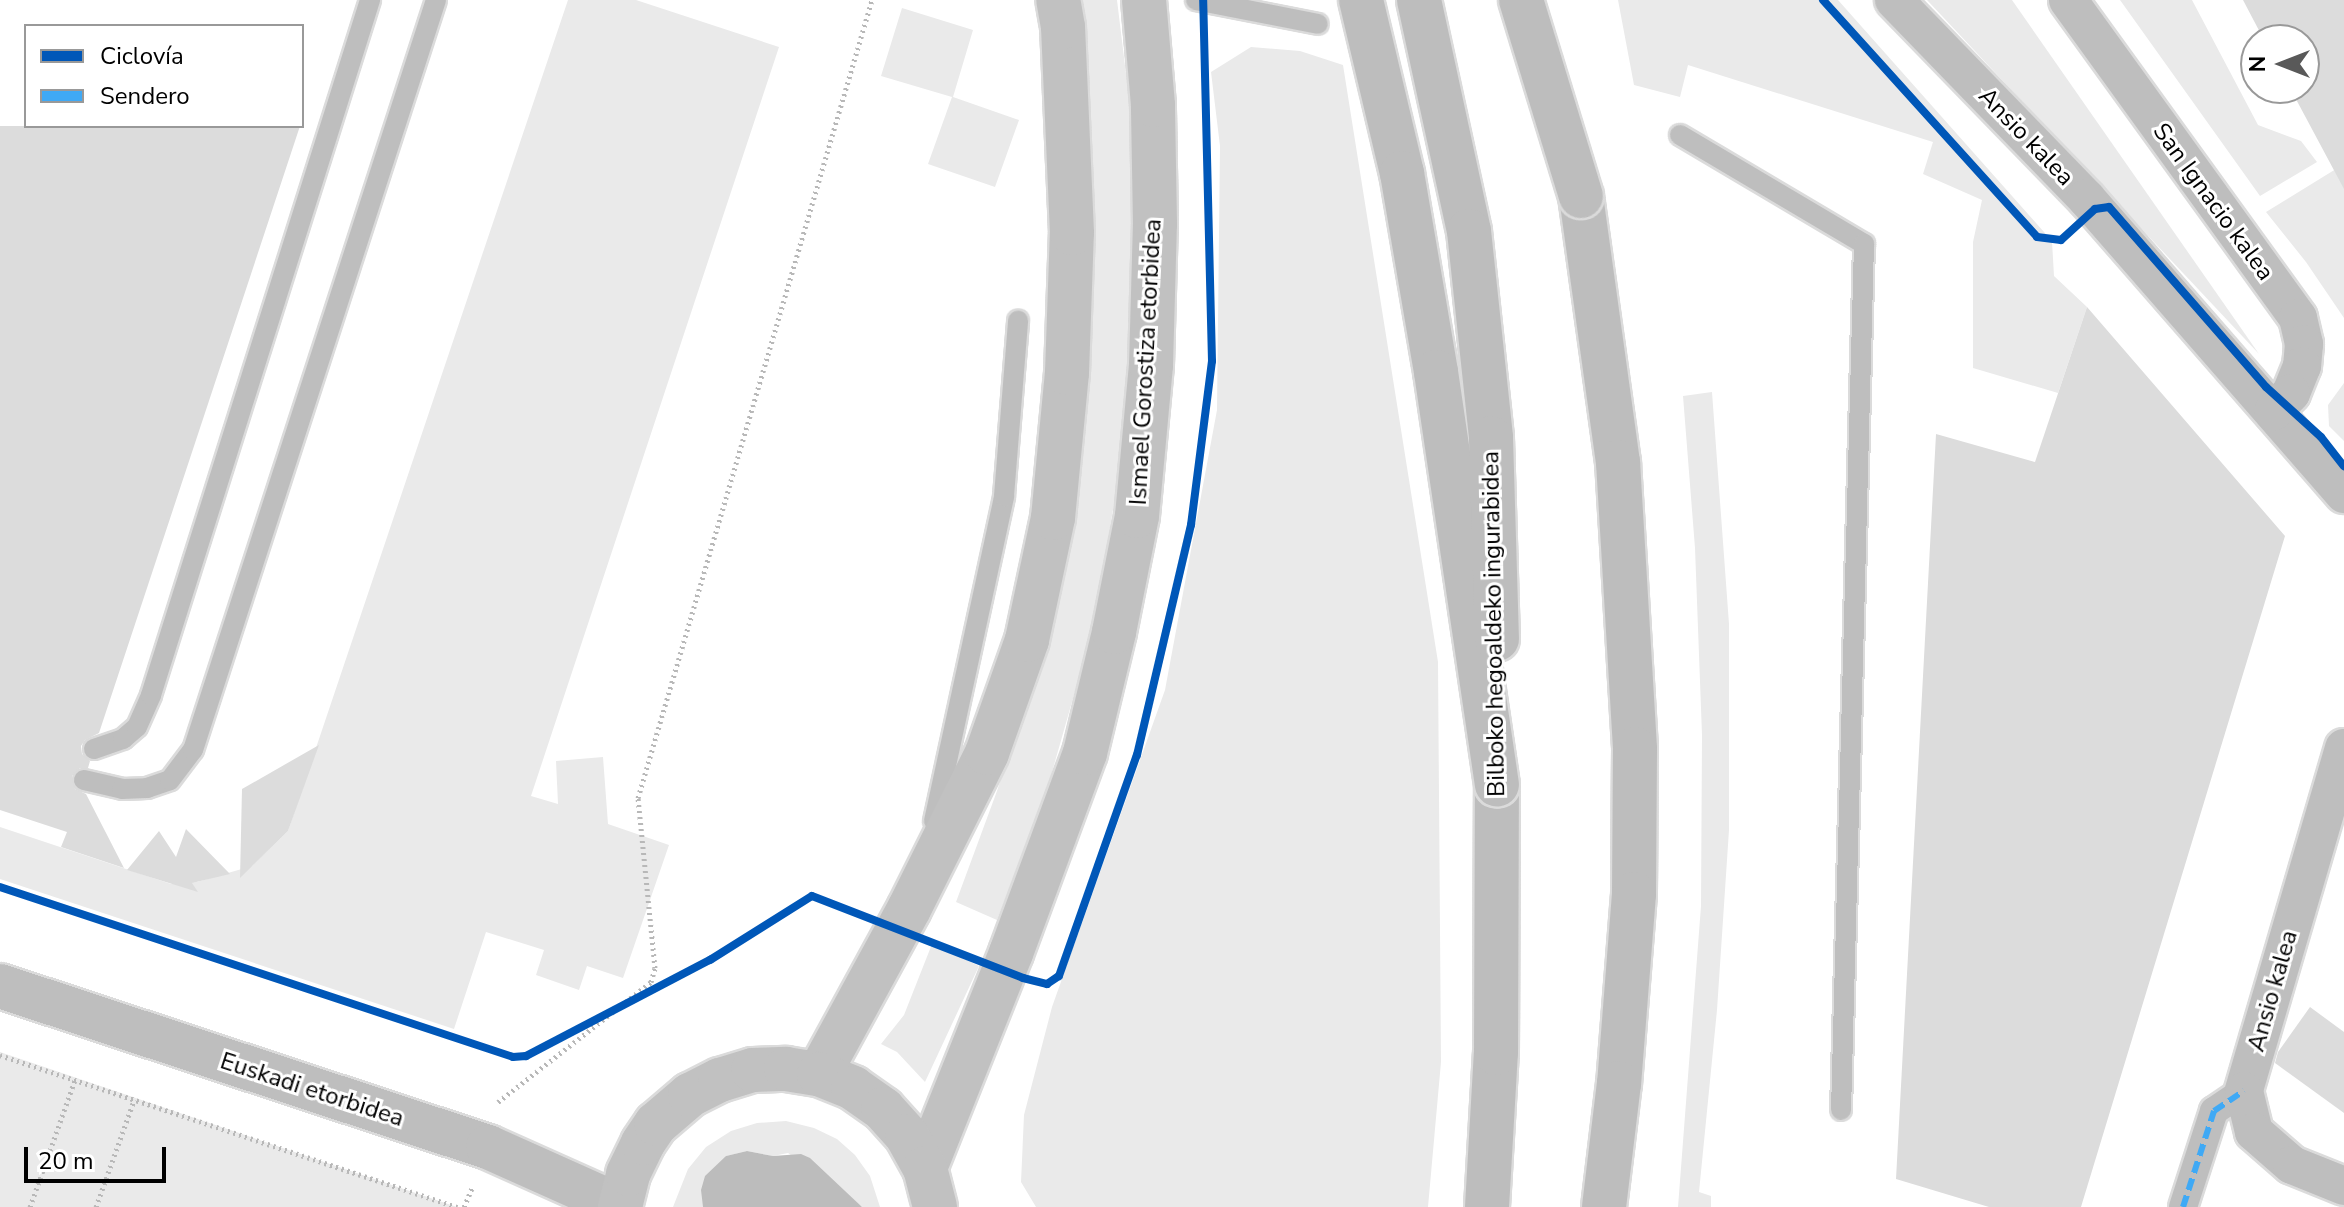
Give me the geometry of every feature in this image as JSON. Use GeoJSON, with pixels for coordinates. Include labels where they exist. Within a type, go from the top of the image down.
{"type":"FeatureCollection","features":[{"type":"Feature","properties":{"kind":"highway"},"geometry":{"type":"LineString","coordinates":[[1361,0],[1402,173],[1436,372],[1497,785]]}},
{"type":"Feature","properties":{"kind":"highway","name":"Bilboko hegoaldeko ingurabidea"},"geometry":{"type":"LineString","coordinates":[[1419,0],[1469,231],[1491,438],[1497,570],[1496,1038],[1487,1207]]}},
{"type":"Feature","properties":{"kind":"highway"},"geometry":{"type":"LineString","coordinates":[[1521,0],[1581,196]]}},
{"type":"Feature","properties":{"kind":"highway"},"geometry":{"type":"LineString","coordinates":[[1549,0],[1581,196],[1618,462],[1635,749],[1634,894],[1619,1083],[1604,1207]]}},
{"type":"Feature","properties":{"kind":"main road","name":"Ismael Gorostiza etorbidea"},"geometry":{"type":"LineString","coordinates":[[930,1188],[1011,953],[1085,753],[1137,516],[1151,365],[1155,224],[1153,105],[1144,0]]}},
{"type":"Feature","properties":{"kind":"main road"},"geometry":{"type":"LineString","coordinates":[[819,1074],[909,909],[987,753],[1027,640],[1053,518],[1067,373],[1072,233],[1054,9]]}},
{"type":"Feature","properties":{"kind":"main road"},"geometry":{"type":"LineString","coordinates":[[620,1207],[628,1174],[656,1124],[690,1095],[720,1080],[753,1070],[786,1069],[819,1074],[853,1088],[883,1109],[907,1136],[930,1188]]}},
{"type":"Feature","properties":{"kind":"street","name":"Ansio kalea"},"geometry":{"type":"LineString","coordinates":[[1894,0],[2086,198],[2344,494]]}},
{"type":"Feature","properties":{"kind":"street","name":"San Ignacio kalea"},"geometry":{"type":"LineString","coordinates":[[2068,0],[2298,318],[2304,344],[2302,366],[2291,393],[2273,412]]}},
{"type":"Feature","properties":{"kind":"street","name":"Ansio kalea"},"geometry":{"type":"LineString","coordinates":[[2344,748],[2244,1091],[2254,1132],[2292,1165],[2344,1186]]}},
{"type":"Feature","properties":{"kind":"street","name":"Euskadi etorbidea"},"geometry":{"type":"LineString","coordinates":[[0,986],[488,1147],[620,1207]]}},
{"type":"Feature","properties":{"kind":"street"},"geometry":{"type":"LineString","coordinates":[[2183,1207],[2214,1111],[2244,1091]]}},
{"type":"Feature","properties":{"kind":"lane"},"geometry":{"type":"LineString","coordinates":[[94,749],[123,739],[137,727],[151,695],[370,0]]}},
{"type":"Feature","properties":{"kind":"lane"},"geometry":{"type":"LineString","coordinates":[[84,780],[122,789],[147,788],[170,780],[193,750],[436,0]]}},
{"type":"Feature","properties":{"kind":"lane"},"geometry":{"type":"LineString","coordinates":[[1196,0],[1318,24]]}},
{"type":"Feature","properties":{"kind":"lane"},"geometry":{"type":"LineString","coordinates":[[1680,135],[1864,244],[1841,1110]]}},
{"type":"Feature","properties":{"kind":"lane"},"geometry":{"type":"LineString","coordinates":[[909,909],[942,792],[1004,496],[1018,321]]}},
{"type":"Feature","properties":{"kind":"path"},"geometry":{"type":"LineString","coordinates":[[497,1103],[651,982],[655,968],[638,798],[872,0]]}},
{"type":"Feature","properties":{"kind":"path"},"geometry":{"type":"LineString","coordinates":[[564,1036],[667,983]]}},
{"type":"Feature","properties":{"kind":"path"},"geometry":{"type":"LineString","coordinates":[[0,1055],[457,1207]]}},
{"type":"Feature","properties":{"kind":"path"},"geometry":{"type":"LineString","coordinates":[[30,1207],[75,1080]]}},
{"type":"Feature","properties":{"kind":"path"},"geometry":{"type":"LineString","coordinates":[[96,1207],[134,1100]]}},
{"type":"Feature","properties":{"kind":"shaded area"},"geometry":{"type":"Polygon","coordinates":[[[568,0],[636,0],[779,47],[531,796],[558,804],[556,761],[603,757],[608,824],[669,845],[623,978],[587,966],[579,990],[536,975],[544,950],[486,932],[454,1029],[0,879],[0,827],[171,884],[197,882],[252,866],[288,831],[568,0]]]}},
{"type":"Feature","properties":{"kind":"shaded area"},"geometry":{"type":"Polygon","coordinates":[[[1078,0],[1117,0],[1132,123],[1135,288],[1125,440],[1092,632],[1044,800],[997,920],[956,902],[997,791],[1048,632],[1082,440],[1093,277],[1091,126],[1078,0]]]}},
{"type":"Feature","properties":{"kind":"shaded area"},"geometry":{"type":"Polygon","coordinates":[[[1618,0],[1838,0],[2052,241],[2054,276],[2087,307],[2058,393],[1973,368],[1973,242],[1982,200],[1923,174],[1933,142],[1688,65],[1680,97],[1634,85],[1618,0]]]}},
{"type":"Feature","properties":{"kind":"shaded area"},"geometry":{"type":"Polygon","coordinates":[[[1927,0],[2012,0],[2259,354],[1927,0]]]}},
{"type":"Feature","properties":{"kind":"shaded area"},"geometry":{"type":"Polygon","coordinates":[[[2120,0],[2192,0],[2240,91],[2240,104],[2247,104],[2258,125],[2301,141],[2317,162],[2260,196],[2120,0]]]}},
{"type":"Feature","properties":{"kind":"shaded area"},"geometry":{"type":"Polygon","coordinates":[[[902,8],[973,30],[953,97],[1019,120],[995,187],[928,164],[952,97],[881,76],[902,8]]]}},
{"type":"Feature","properties":{"kind":"shaded area"},"geometry":{"type":"Polygon","coordinates":[[[1251,47],[1300,51],[1343,65],[1438,662],[1441,1062],[1428,1207],[1036,1207],[1021,1182],[1024,1115],[1052,1007],[1165,690],[1217,410],[1220,146],[1211,72],[1251,47]]]}},
{"type":"Feature","properties":{"kind":"shaded area"},"geometry":{"type":"Polygon","coordinates":[[[2344,164],[2344,318],[2306,262],[2266,212],[2344,164]]]}},
{"type":"Feature","properties":{"kind":"shaded area"},"geometry":{"type":"Polygon","coordinates":[[[2344,383],[2344,441],[2329,426],[2328,405],[2344,383]]]}},
{"type":"Feature","properties":{"kind":"shaded area"},"geometry":{"type":"Polygon","coordinates":[[[1712,392],[1729,624],[1729,830],[1717,1010],[1699,1192],[1711,1196],[1711,1207],[1678,1207],[1701,906],[1702,735],[1695,548],[1683,396],[1712,392]]]}},
{"type":"Feature","properties":{"kind":"shaded area"},"geometry":{"type":"Polygon","coordinates":[[[932,944],[979,966],[925,1082],[897,1052],[881,1044],[904,1015],[932,944]]]}},
{"type":"Feature","properties":{"kind":"shaded area"},"geometry":{"type":"Polygon","coordinates":[[[0,1052],[457,1207],[0,1207],[0,1052]]]}},
{"type":"Feature","properties":{"kind":"shaded area"},"geometry":{"type":"Polygon","coordinates":[[[786,1121],[814,1128],[837,1139],[855,1155],[870,1176],[880,1207],[862,1207],[788,1153],[773,1156],[747,1151],[726,1156],[703,1207],[673,1207],[688,1169],[706,1147],[731,1131],[757,1123],[786,1121]]]}},
{"type":"Feature","properties":{"kind":"shaded area"},"geometry":{"type":"Polygon","coordinates":[[[747,1151],[773,1156],[801,1154],[810,1158],[862,1207],[703,1207],[701,1190],[705,1176],[726,1156],[747,1151]]]}},
{"type":"Feature","properties":{"kind":"building"},"geometry":{"type":"Polygon","coordinates":[[[2243,0],[2344,0],[2344,189],[2299,104],[2320,104],[2320,24],[2256,24],[2243,0]]]}},
{"type":"Feature","properties":{"kind":"building"},"geometry":{"type":"Polygon","coordinates":[[[0,126],[299,128],[99,733],[85,740],[81,746],[82,754],[90,761],[88,768],[80,768],[72,776],[75,789],[86,794],[124,868],[61,847],[67,832],[0,810],[0,126]]]}},
{"type":"Feature","properties":{"kind":"building"},"geometry":{"type":"Polygon","coordinates":[[[2087,307],[2285,536],[2081,1207],[1989,1207],[1896,1179],[1936,434],[2035,462],[2087,307]]]}},
{"type":"Feature","properties":{"kind":"building"},"geometry":{"type":"Polygon","coordinates":[[[319,745],[288,831],[240,878],[242,789],[319,745]]]}},
{"type":"Feature","properties":{"kind":"building"},"geometry":{"type":"Polygon","coordinates":[[[186,829],[230,874],[192,883],[198,892],[127,870],[159,831],[176,857],[186,829]]]}},
{"type":"Feature","properties":{"kind":"building"},"geometry":{"type":"Polygon","coordinates":[[[2310,1007],[2344,1032],[2344,1113],[2275,1063],[2278,1052],[2310,1007]]]}},
{"type":"Feature","properties":{"kind":"marked path"},"geometry":{"type":"LineString","coordinates":[[2183,1207],[2214,1111],[2244,1091]]}},
{"type":"Feature","properties":{"kind":"cycle path"},"geometry":{"type":"LineString","coordinates":[[0,887],[513,1057],[526,1056],[710,960],[812,896],[1023,978],[1047,984],[1059,976],[1137,755],[1191,525],[1212,361],[1203,0]]}},
{"type":"Feature","properties":{"kind":"cycle path"},"geometry":{"type":"LineString","coordinates":[[1823,0],[2037,237],[2061,240],[2095,209],[2109,207],[2266,387],[2321,437],[2344,466]]}}]}
